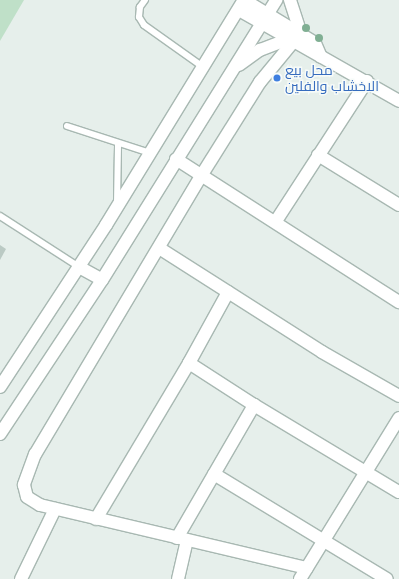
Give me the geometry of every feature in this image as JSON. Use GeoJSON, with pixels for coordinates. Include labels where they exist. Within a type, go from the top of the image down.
{"type":"FeatureCollection","features":[{"type":"Feature","properties":{"kind":"street"},"geometry":{"type":"LineString","coordinates":[[0,434],[102,280],[276,0]]}},
{"type":"Feature","properties":{"kind":"street"},"geometry":{"type":"LineString","coordinates":[[290,0],[294,38],[260,82],[201,176],[28,467],[24,485],[27,497],[32,502],[55,509],[307,568]]}},
{"type":"Feature","properties":{"kind":"street"},"geometry":{"type":"LineString","coordinates":[[0,387],[117,207],[242,3],[294,38],[315,43],[321,57],[367,81],[399,101]]}},
{"type":"Feature","properties":{"kind":"street"},"geometry":{"type":"LineString","coordinates":[[231,72],[260,50],[294,38]]}},
{"type":"Feature","properties":{"kind":"street"},"geometry":{"type":"LineString","coordinates":[[276,221],[367,81]]}},
{"type":"Feature","properties":{"kind":"street"},"geometry":{"type":"LineString","coordinates":[[318,155],[399,205]]}},
{"type":"Feature","properties":{"kind":"street"},"geometry":{"type":"LineString","coordinates":[[176,159],[201,176],[276,221],[399,302]]}},
{"type":"Feature","properties":{"kind":"street"},"geometry":{"type":"LineString","coordinates":[[159,248],[228,292],[399,396]]}},
{"type":"Feature","properties":{"kind":"street"},"geometry":{"type":"LineString","coordinates":[[79,267],[102,280]]}},
{"type":"Feature","properties":{"kind":"street"},"geometry":{"type":"LineString","coordinates":[[96,519],[189,364],[228,292]]}},
{"type":"Feature","properties":{"kind":"street"},"geometry":{"type":"LineString","coordinates":[[189,364],[399,492]]}},
{"type":"Feature","properties":{"kind":"street"},"geometry":{"type":"LineString","coordinates":[[178,579],[182,539],[214,474],[254,405]]}},
{"type":"Feature","properties":{"kind":"street"},"geometry":{"type":"LineString","coordinates":[[300,579],[399,418]]}},
{"type":"Feature","properties":{"kind":"street"},"geometry":{"type":"LineString","coordinates":[[214,474],[388,579]]}},
{"type":"Feature","properties":{"kind":"street"},"geometry":{"type":"LineString","coordinates":[[21,579],[55,509]]}},
{"type":"Feature","properties":{"kind":"lane"},"geometry":{"type":"LineString","coordinates":[[145,0],[140,7],[139,17],[144,25],[203,68]]}},
{"type":"Feature","properties":{"kind":"lane"},"geometry":{"type":"LineString","coordinates":[[67,126],[118,145],[150,153]]}},
{"type":"Feature","properties":{"kind":"lane"},"geometry":{"type":"LineString","coordinates":[[117,207],[118,145]]}},
{"type":"Feature","properties":{"kind":"lane"},"geometry":{"type":"LineString","coordinates":[[0,216],[79,267]]}},
{"type":"Feature","properties":{"kind":"green space"},"geometry":{"type":"Polygon","coordinates":[[[0,0],[24,0],[0,41],[0,0]]]}},
{"type":"Feature","properties":{"kind":"building"},"geometry":{"type":"Polygon","coordinates":[[[0,245],[6,249],[0,260],[0,245]]]}},
{"type":"Feature","properties":{"kind":"place","name":"محل بيع الاخشاب والفلين"},"geometry":{"type":"Point","coordinates":[277,78]}}]}
